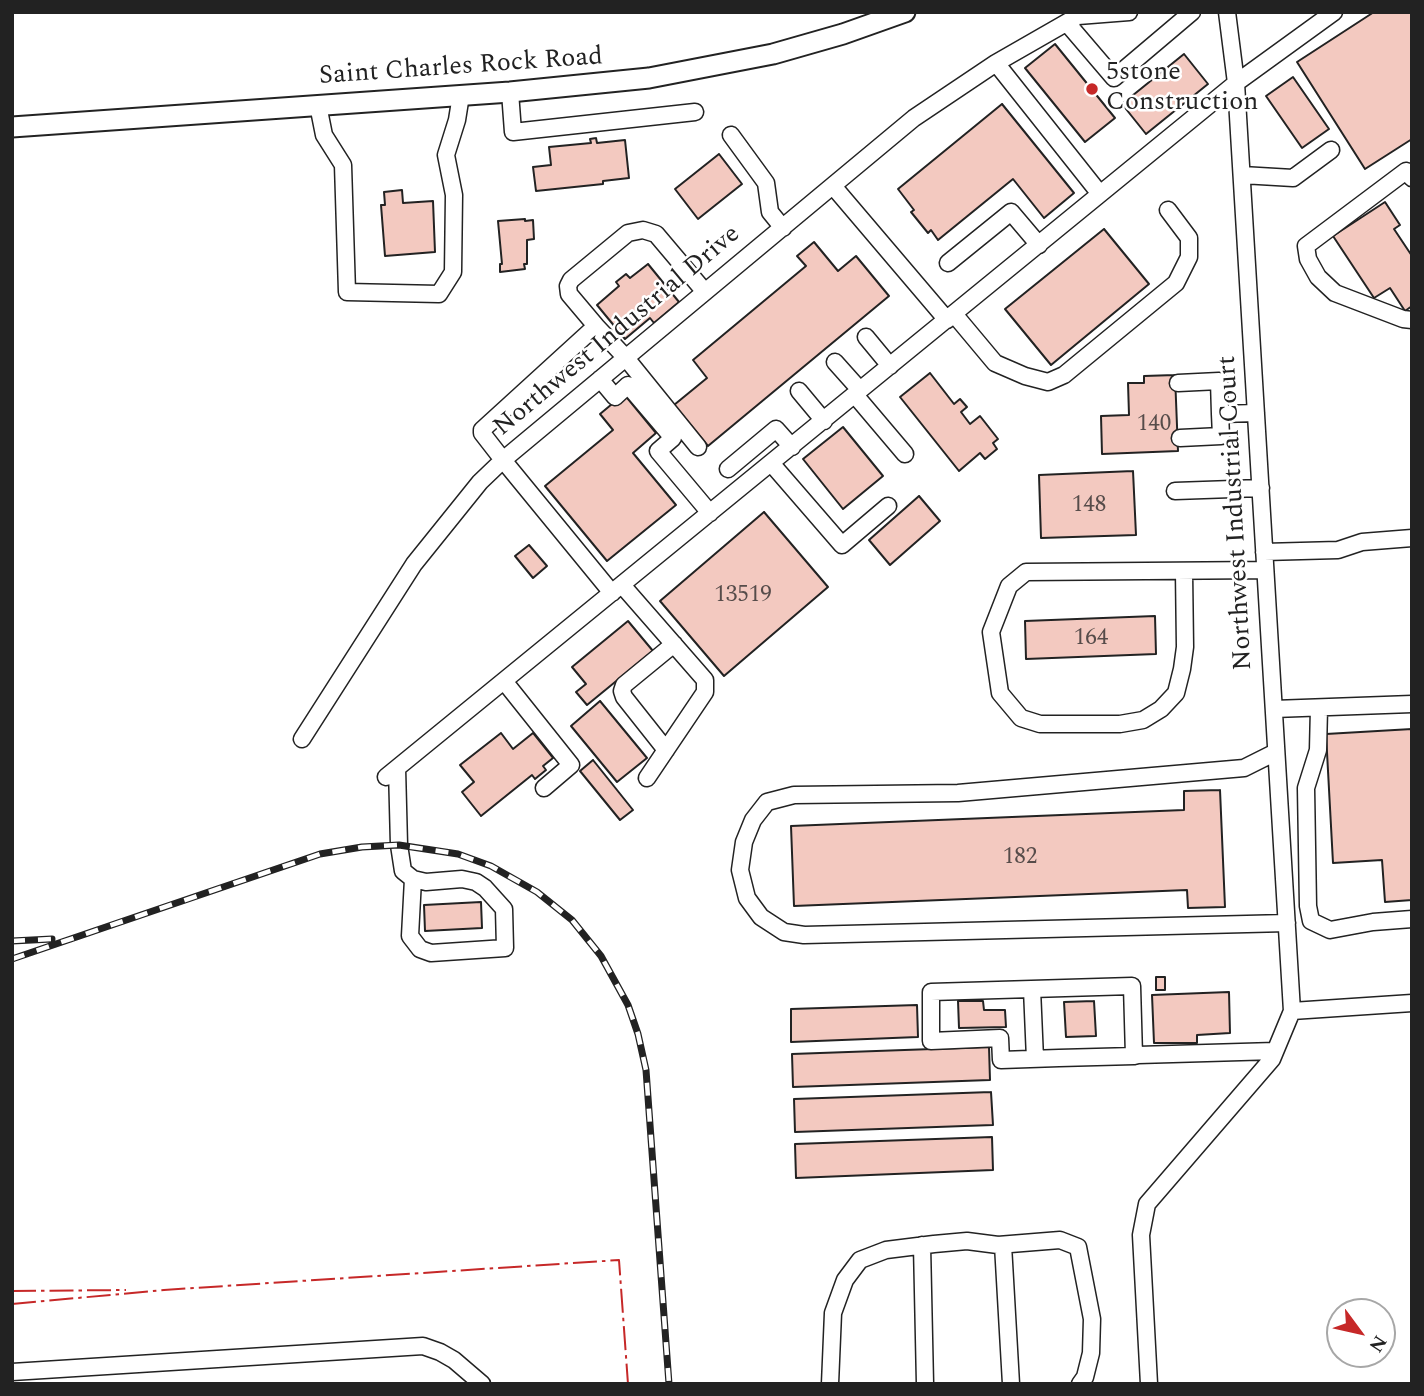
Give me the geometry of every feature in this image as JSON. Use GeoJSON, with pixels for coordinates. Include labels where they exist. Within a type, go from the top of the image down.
{"type":"FeatureCollection","features":[{"type":"Feature","properties":{"kind":"main road","name":"Saint Charles Rock Road"},"geometry":{"type":"LineString","coordinates":[[12,127],[510,92],[638,80],[712,67],[808,44],[905,12]]}},
{"type":"Feature","properties":{"kind":"street","name":"Northwest Industrial Drive"},"geometry":{"type":"LineString","coordinates":[[647,778],[705,692],[705,680],[617,589],[503,460],[914,118],[996,63],[1078,16],[1129,12]]}},
{"type":"Feature","properties":{"kind":"street"},"geometry":{"type":"LineString","coordinates":[[1067,23],[1114,78],[1192,12]]}},
{"type":"Feature","properties":{"kind":"street","name":"Northwest Industrial Court"},"geometry":{"type":"LineString","coordinates":[[1149,1384],[1141,1234],[1147,1204],[1272,1059],[1292,1010],[1242,175],[1236,83],[1227,12]]}},
{"type":"Feature","properties":{"kind":"street"},"geometry":{"type":"LineString","coordinates":[[412,879],[410,936],[420,949],[431,953],[505,948],[504,909],[485,888],[476,882],[462,879],[426,882],[412,879],[403,871],[392,773],[1236,83],[1334,12]]}},
{"type":"Feature","properties":{"kind":"street"},"geometry":{"type":"LineString","coordinates":[[996,63],[1100,194]]}},
{"type":"Feature","properties":{"kind":"street"},"geometry":{"type":"LineString","coordinates":[[510,92],[513,132],[695,111]]}},
{"type":"Feature","properties":{"kind":"street"},"geometry":{"type":"LineString","coordinates":[[318,105],[324,135],[343,164],[347,292],[439,294],[453,272],[454,195],[446,155],[457,120],[461,95]]}},
{"type":"Feature","properties":{"kind":"street"},"geometry":{"type":"LineString","coordinates":[[731,135],[766,183],[770,212],[783,228]]}},
{"type":"Feature","properties":{"kind":"street"},"geometry":{"type":"LineString","coordinates":[[1242,175],[1293,178],[1331,150]]}},
{"type":"Feature","properties":{"kind":"street"},"geometry":{"type":"LineString","coordinates":[[1412,178],[1406,171],[1306,246],[1308,259],[1318,277],[1335,293],[1412,320]]}},
{"type":"Feature","properties":{"kind":"street"},"geometry":{"type":"LineString","coordinates":[[833,186],[995,363],[1025,376],[1048,382],[1064,375],[1176,283],[1189,257],[1189,238],[1168,210]]}},
{"type":"Feature","properties":{"kind":"street"},"geometry":{"type":"LineString","coordinates":[[948,264],[1011,212],[1039,244]]}},
{"type":"Feature","properties":{"kind":"street"},"geometry":{"type":"LineString","coordinates":[[698,447],[626,358],[569,294],[569,282],[633,230],[646,230],[656,234],[705,292]]}},
{"type":"Feature","properties":{"kind":"street"},"geometry":{"type":"LineString","coordinates":[[302,739],[414,564],[480,482],[503,460],[482,430],[596,326]]}},
{"type":"Feature","properties":{"kind":"street"},"geometry":{"type":"LineString","coordinates":[[866,338],[890,366]]}},
{"type":"Feature","properties":{"kind":"street"},"geometry":{"type":"LineString","coordinates":[[835,362],[905,454]]}},
{"type":"Feature","properties":{"kind":"street"},"geometry":{"type":"LineString","coordinates":[[600,379],[615,397],[628,385],[673,438],[658,451],[710,513]]}},
{"type":"Feature","properties":{"kind":"street"},"geometry":{"type":"LineString","coordinates":[[1178,383],[1219,381],[1221,436],[1180,438]]}},
{"type":"Feature","properties":{"kind":"street"},"geometry":{"type":"LineString","coordinates":[[799,391],[824,421]]}},
{"type":"Feature","properties":{"kind":"street"},"geometry":{"type":"LineString","coordinates":[[1220,414],[1256,413]]}},
{"type":"Feature","properties":{"kind":"street"},"geometry":{"type":"LineString","coordinates":[[728,469],[776,429],[792,447]]}},
{"type":"Feature","properties":{"kind":"street"},"geometry":{"type":"LineString","coordinates":[[771,463],[842,545],[888,506]]}},
{"type":"Feature","properties":{"kind":"street"},"geometry":{"type":"LineString","coordinates":[[1175,491],[1261,488]]}},
{"type":"Feature","properties":{"kind":"street"},"geometry":{"type":"LineString","coordinates":[[1264,552],[1338,550],[1362,541],[1412,538]]}},
{"type":"Feature","properties":{"kind":"street"},"geometry":{"type":"LineString","coordinates":[[1184,572],[1185,647],[1182,669],[1176,693],[1161,709],[1143,720],[1120,724],[1040,724],[1021,718],[1000,693],[991,632],[1009,586],[1026,572],[1265,570]]}},
{"type":"Feature","properties":{"kind":"street"},"geometry":{"type":"LineString","coordinates":[[666,750],[622,691],[624,685],[674,645]]}},
{"type":"Feature","properties":{"kind":"street"},"geometry":{"type":"LineString","coordinates":[[504,681],[571,765],[544,788]]}},
{"type":"Feature","properties":{"kind":"street"},"geometry":{"type":"LineString","coordinates":[[1274,709],[1412,704]]}},
{"type":"Feature","properties":{"kind":"street"},"geometry":{"type":"LineString","coordinates":[[1319,708],[1318,750],[1306,788],[1308,906],[1311,921],[1329,930],[1373,922],[1412,919]]}},
{"type":"Feature","properties":{"kind":"street"},"geometry":{"type":"LineString","coordinates":[[1276,752],[1244,768],[985,791],[794,795],[767,802],[753,820],[744,842],[740,870],[747,898],[761,917],[784,932],[803,935],[1287,923]]}},
{"type":"Feature","properties":{"kind":"street"},"geometry":{"type":"LineString","coordinates":[[1133,1056],[1132,986],[931,992],[931,1041],[1000,1038],[1001,1060],[1133,1056],[1275,1051]]}},
{"type":"Feature","properties":{"kind":"street"},"geometry":{"type":"LineString","coordinates":[[1032,989],[1035,1059]]}},
{"type":"Feature","properties":{"kind":"street"},"geometry":{"type":"LineString","coordinates":[[1292,1010],[1412,1003]]}},
{"type":"Feature","properties":{"kind":"street"},"geometry":{"type":"LineString","coordinates":[[830,1384],[833,1313],[845,1280],[860,1260],[886,1250],[922,1245],[967,1241],[1003,1245],[1060,1240],[1078,1247],[1092,1319],[1091,1353],[1085,1377],[1080,1384]]}},
{"type":"Feature","properties":{"kind":"street"},"geometry":{"type":"LineString","coordinates":[[922,1245],[925,1384]]}},
{"type":"Feature","properties":{"kind":"street"},"geometry":{"type":"LineString","coordinates":[[1003,1245],[1012,1384]]}},
{"type":"Feature","properties":{"kind":"street"},"geometry":{"type":"LineString","coordinates":[[12,1372],[423,1346],[454,1360],[482,1384]]}},
{"type":"Feature","properties":{"kind":"building"},"geometry":{"type":"Polygon","coordinates":[[[1374,12],[1412,12],[1412,139],[1365,169],[1297,62],[1374,12]]]}},
{"type":"Feature","properties":{"kind":"building"},"geometry":{"type":"Polygon","coordinates":[[[1055,44],[1115,118],[1085,142],[1025,68],[1055,44]]]}},
{"type":"Feature","properties":{"kind":"building"},"geometry":{"type":"Polygon","coordinates":[[[1184,54],[1208,84],[1146,134],[1122,104],[1184,54]]]}},
{"type":"Feature","properties":{"kind":"building"},"geometry":{"type":"Polygon","coordinates":[[[1293,77],[1329,129],[1302,148],[1266,96],[1293,77]]]}},
{"type":"Feature","properties":{"kind":"building"},"geometry":{"type":"Polygon","coordinates":[[[1002,104],[1074,193],[1044,218],[1013,179],[938,240],[931,230],[928,233],[911,212],[914,210],[898,189],[1002,104]]]}},
{"type":"Feature","properties":{"kind":"building"},"geometry":{"type":"Polygon","coordinates":[[[596,138],[597,143],[625,140],[629,178],[603,181],[603,184],[536,191],[533,167],[551,165],[549,147],[591,143],[590,139],[596,138]]]}},
{"type":"Feature","properties":{"kind":"building"},"geometry":{"type":"Polygon","coordinates":[[[719,154],[742,184],[698,219],[675,189],[719,154]]]}},
{"type":"Feature","properties":{"kind":"building"},"geometry":{"type":"Polygon","coordinates":[[[402,190],[403,203],[433,201],[435,252],[385,256],[381,205],[385,205],[384,192],[402,190]]]}},
{"type":"Feature","properties":{"kind":"building"},"geometry":{"type":"Polygon","coordinates":[[[1385,202],[1400,225],[1394,229],[1412,256],[1412,306],[1405,311],[1390,288],[1374,298],[1333,236],[1385,202]]]}},
{"type":"Feature","properties":{"kind":"building"},"geometry":{"type":"Polygon","coordinates":[[[533,220],[534,239],[527,240],[525,269],[500,272],[502,264],[498,221],[533,220]]]}},
{"type":"Feature","properties":{"kind":"building"},"geometry":{"type":"Polygon","coordinates":[[[1104,229],[1149,284],[1051,365],[1005,309],[1104,229]]]}},
{"type":"Feature","properties":{"kind":"building"},"geometry":{"type":"Polygon","coordinates":[[[814,242],[838,271],[856,256],[889,296],[708,446],[674,405],[707,378],[693,360],[806,266],[797,256],[814,242]]]}},
{"type":"Feature","properties":{"kind":"building"},"geometry":{"type":"Polygon","coordinates":[[[648,264],[679,302],[654,323],[650,318],[625,339],[597,305],[619,286],[616,282],[626,274],[630,278],[648,264]]]}},
{"type":"Feature","properties":{"kind":"building"},"geometry":{"type":"Polygon","coordinates":[[[930,373],[954,404],[960,399],[967,407],[961,412],[970,424],[980,416],[998,439],[993,443],[997,449],[985,459],[980,453],[959,471],[900,397],[930,373]]]}},
{"type":"Feature","properties":{"kind":"building"},"geometry":{"type":"Polygon","coordinates":[[[1175,375],[1178,451],[1102,454],[1101,416],[1129,415],[1128,383],[1144,383],[1144,376],[1175,375]]]}},
{"type":"Feature","properties":{"kind":"building"},"geometry":{"type":"Polygon","coordinates":[[[624,394],[656,433],[633,453],[676,505],[607,561],[545,486],[613,430],[600,414],[624,394]]]}},
{"type":"Feature","properties":{"kind":"building"},"geometry":{"type":"Polygon","coordinates":[[[843,427],[883,476],[843,509],[803,459],[843,427]]]}},
{"type":"Feature","properties":{"kind":"building"},"geometry":{"type":"Polygon","coordinates":[[[1133,471],[1136,535],[1041,538],[1039,475],[1133,471]]]}},
{"type":"Feature","properties":{"kind":"building"},"geometry":{"type":"Polygon","coordinates":[[[919,496],[940,521],[890,565],[869,540],[919,496]]]}},
{"type":"Feature","properties":{"kind":"building"},"geometry":{"type":"Polygon","coordinates":[[[764,512],[828,587],[724,676],[660,601],[764,512]]]}},
{"type":"Feature","properties":{"kind":"building"},"geometry":{"type":"Polygon","coordinates":[[[529,545],[547,566],[533,578],[515,556],[529,545]]]}},
{"type":"Feature","properties":{"kind":"building"},"geometry":{"type":"Polygon","coordinates":[[[1155,616],[1156,654],[1026,659],[1025,621],[1155,616]]]}},
{"type":"Feature","properties":{"kind":"building"},"geometry":{"type":"Polygon","coordinates":[[[628,621],[653,651],[587,705],[576,692],[586,684],[572,667],[628,621]]]}},
{"type":"Feature","properties":{"kind":"building"},"geometry":{"type":"Polygon","coordinates":[[[600,701],[647,758],[617,782],[571,726],[600,701]]]}},
{"type":"Feature","properties":{"kind":"building"},"geometry":{"type":"Polygon","coordinates":[[[1412,729],[1412,900],[1385,902],[1382,860],[1333,863],[1326,734],[1412,729]]]}},
{"type":"Feature","properties":{"kind":"building"},"geometry":{"type":"Polygon","coordinates":[[[501,733],[513,749],[533,733],[553,758],[543,766],[546,770],[535,779],[532,775],[481,816],[462,792],[474,782],[460,765],[501,733]]]}},
{"type":"Feature","properties":{"kind":"building"},"geometry":{"type":"Polygon","coordinates":[[[593,760],[633,810],[620,820],[580,771],[593,760]]]}},
{"type":"Feature","properties":{"kind":"building"},"geometry":{"type":"Polygon","coordinates":[[[1220,790],[1225,907],[1188,908],[1187,890],[794,906],[791,826],[1184,810],[1184,791],[1220,790]]]}},
{"type":"Feature","properties":{"kind":"building"},"geometry":{"type":"Polygon","coordinates":[[[481,902],[482,928],[425,931],[424,905],[481,902]]]}},
{"type":"Feature","properties":{"kind":"building"},"geometry":{"type":"Polygon","coordinates":[[[1156,977],[1165,977],[1165,990],[1156,990],[1156,977]]]}},
{"type":"Feature","properties":{"kind":"building"},"geometry":{"type":"Polygon","coordinates":[[[1229,992],[1230,1033],[1197,1035],[1197,1043],[1154,1043],[1152,995],[1229,992]]]}},
{"type":"Feature","properties":{"kind":"building"},"geometry":{"type":"Polygon","coordinates":[[[958,1001],[983,1001],[984,1010],[1005,1010],[1006,1027],[959,1028],[958,1001]]]}},
{"type":"Feature","properties":{"kind":"building"},"geometry":{"type":"Polygon","coordinates":[[[1094,1001],[1096,1036],[1066,1037],[1064,1002],[1094,1001]]]}},
{"type":"Feature","properties":{"kind":"building"},"geometry":{"type":"Polygon","coordinates":[[[917,1005],[918,1037],[791,1042],[791,1009],[917,1005]]]}},
{"type":"Feature","properties":{"kind":"building"},"geometry":{"type":"Polygon","coordinates":[[[989,1047],[990,1080],[793,1087],[792,1054],[989,1047]]]}},
{"type":"Feature","properties":{"kind":"building"},"geometry":{"type":"Polygon","coordinates":[[[991,1092],[993,1125],[795,1132],[794,1099],[991,1092]]]}},
{"type":"Feature","properties":{"kind":"building"},"geometry":{"type":"Polygon","coordinates":[[[992,1137],[993,1170],[796,1178],[795,1144],[992,1137]]]}},
{"type":"Feature","properties":{"kind":"railway"},"geometry":{"type":"LineString","coordinates":[[12,959],[320,854],[362,847],[399,845],[458,854],[491,866],[537,892],[572,920],[601,956],[628,1005],[638,1034],[646,1070],[669,1384]]}},
{"type":"Feature","properties":{"kind":"railway"},"geometry":{"type":"LineString","coordinates":[[12,941],[52,939]]}},
{"type":"Feature","properties":{"kind":"power"},"geometry":{"type":"LineString","coordinates":[[12,1304],[164,1290],[619,1260],[628,1384]]}},
{"type":"Feature","properties":{"kind":"power"},"geometry":{"type":"LineString","coordinates":[[12,1291],[126,1290]]}},
{"type":"Feature","properties":{"kind":"place","name":"5stone Construction"},"geometry":{"type":"Point","coordinates":[1092,89]}}]}
